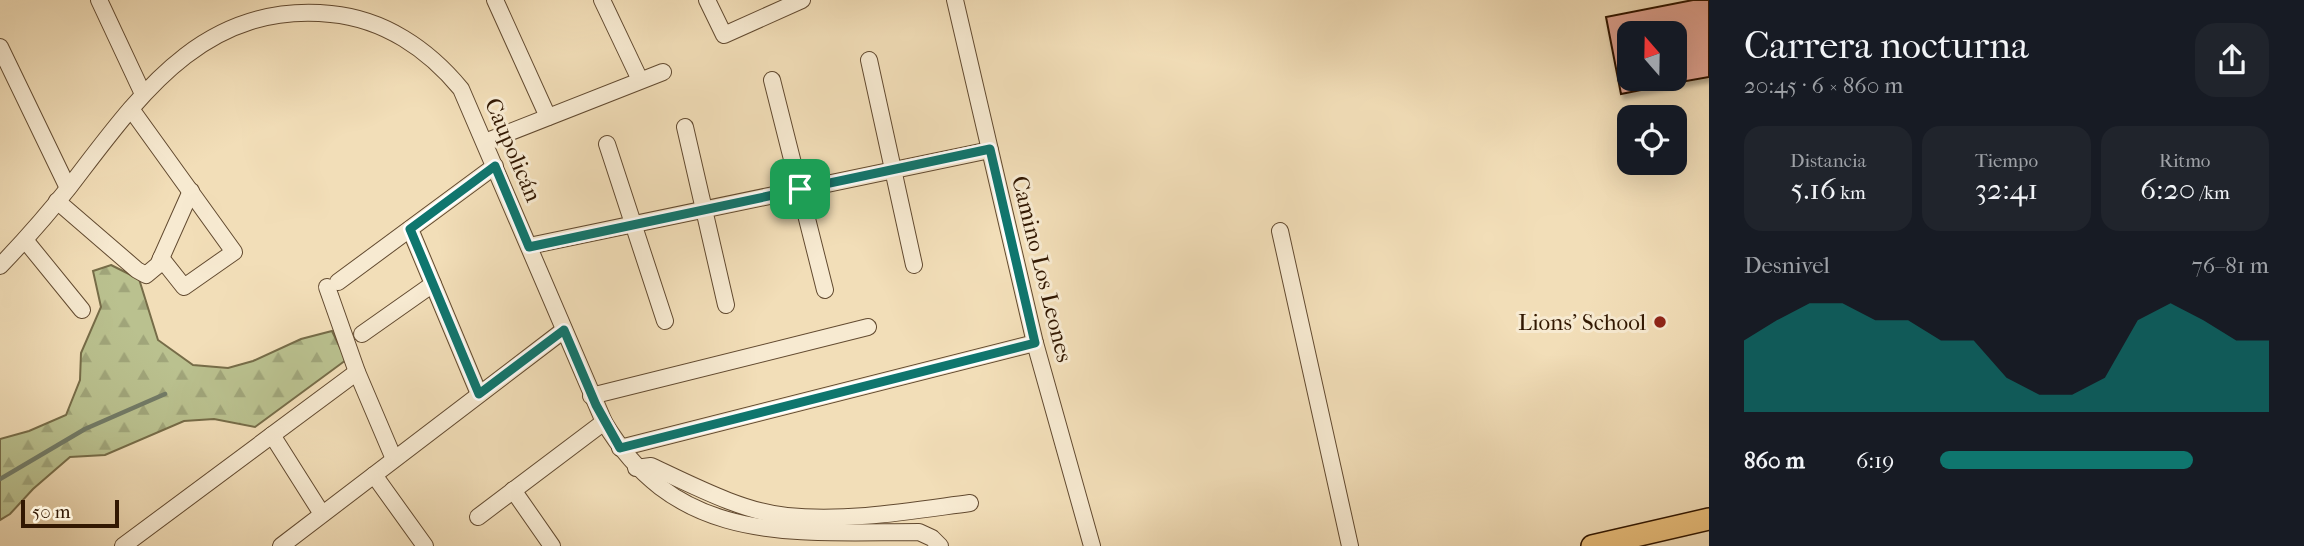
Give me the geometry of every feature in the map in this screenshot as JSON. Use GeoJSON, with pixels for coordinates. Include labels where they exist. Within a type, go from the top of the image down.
{"type":"FeatureCollection","features":[{"type":"Feature","properties":{"kind":"main road"},"geometry":{"type":"LineString","coordinates":[[1591,546],[1709,519]]}},
{"type":"Feature","properties":{"kind":"street"},"geometry":{"type":"LineString","coordinates":[[99,0],[143,94]]}},
{"type":"Feature","properties":{"kind":"street"},"geometry":{"type":"LineString","coordinates":[[339,0],[356,19]]}},
{"type":"Feature","properties":{"kind":"street"},"geometry":{"type":"LineString","coordinates":[[495,0],[548,117]]}},
{"type":"Feature","properties":{"kind":"street"},"geometry":{"type":"LineString","coordinates":[[602,0],[640,80]]}},
{"type":"Feature","properties":{"kind":"street"},"geometry":{"type":"LineString","coordinates":[[707,0],[724,35],[802,0]]}},
{"type":"Feature","properties":{"kind":"street","name":"Camino Los Leones"},"geometry":{"type":"LineString","coordinates":[[955,0],[1035,343],[1092,546]]}},
{"type":"Feature","properties":{"kind":"street","name":"Caupolicán"},"geometry":{"type":"LineString","coordinates":[[0,265],[25,240],[143,94],[188,52],[204,41],[258,18],[317,13],[356,19],[391,31],[422,50],[461,89],[591,396],[620,448],[636,468],[663,491],[693,510],[741,527],[820,535],[919,532],[932,538],[940,546]]}},
{"type":"Feature","properties":{"kind":"street"},"geometry":{"type":"LineString","coordinates":[[0,47],[68,188]]}},
{"type":"Feature","properties":{"kind":"street"},"geometry":{"type":"LineString","coordinates":[[869,60],[915,265]]}},
{"type":"Feature","properties":{"kind":"street"},"geometry":{"type":"LineString","coordinates":[[485,142],[663,72]]}},
{"type":"Feature","properties":{"kind":"street"},"geometry":{"type":"LineString","coordinates":[[772,79],[825,290]]}},
{"type":"Feature","properties":{"kind":"street"},"geometry":{"type":"LineString","coordinates":[[131,108],[234,252],[184,286],[161,258]]}},
{"type":"Feature","properties":{"kind":"street"},"geometry":{"type":"LineString","coordinates":[[685,127],[726,305]]}},
{"type":"Feature","properties":{"kind":"street"},"geometry":{"type":"LineString","coordinates":[[607,144],[665,321]]}},
{"type":"Feature","properties":{"kind":"street"},"geometry":{"type":"LineString","coordinates":[[529,247],[990,149]]}},
{"type":"Feature","properties":{"kind":"street"},"geometry":{"type":"LineString","coordinates":[[394,459],[357,372],[332,284],[495,166]]}},
{"type":"Feature","properties":{"kind":"street"},"geometry":{"type":"LineString","coordinates":[[57,201],[146,275],[151,273],[161,258],[191,191]]}},
{"type":"Feature","properties":{"kind":"street"},"geometry":{"type":"LineString","coordinates":[[410,229],[479,394]]}},
{"type":"Feature","properties":{"kind":"street"},"geometry":{"type":"LineString","coordinates":[[1280,231],[1350,546]]}},
{"type":"Feature","properties":{"kind":"street"},"geometry":{"type":"LineString","coordinates":[[25,240],[82,310]]}},
{"type":"Feature","properties":{"kind":"street"},"geometry":{"type":"LineString","coordinates":[[362,334],[433,284]]}},
{"type":"Feature","properties":{"kind":"street"},"geometry":{"type":"LineString","coordinates":[[591,396],[868,327]]}},
{"type":"Feature","properties":{"kind":"street"},"geometry":{"type":"LineString","coordinates":[[281,546],[299,540],[322,514],[564,330]]}},
{"type":"Feature","properties":{"kind":"street"},"geometry":{"type":"LineString","coordinates":[[620,448],[1035,343]]}},
{"type":"Feature","properties":{"kind":"street"},"geometry":{"type":"LineString","coordinates":[[132,543],[357,372]]}},
{"type":"Feature","properties":{"kind":"street"},"geometry":{"type":"LineString","coordinates":[[478,517],[604,422]]}},
{"type":"Feature","properties":{"kind":"street"},"geometry":{"type":"LineString","coordinates":[[272,435],[322,514]]}},
{"type":"Feature","properties":{"kind":"street"},"geometry":{"type":"LineString","coordinates":[[636,468],[651,466],[747,507],[785,516],[884,514],[970,503]]}},
{"type":"Feature","properties":{"kind":"street"},"geometry":{"type":"LineString","coordinates":[[374,475],[425,546]]}},
{"type":"Feature","properties":{"kind":"street"},"geometry":{"type":"LineString","coordinates":[[513,490],[552,546]]}},
{"type":"Feature","properties":{"kind":"green space"},"geometry":{"type":"Polygon","coordinates":[[[111,265],[139,279],[158,340],[193,365],[228,368],[253,361],[301,339],[332,331],[346,360],[255,427],[214,419],[184,421],[105,455],[70,457],[33,489],[10,514],[0,520],[0,439],[29,431],[66,415],[80,380],[81,353],[101,307],[93,271],[111,265]]]}},
{"type":"Feature","properties":{"kind":"building"},"geometry":{"type":"Polygon","coordinates":[[[1693,0],[1709,0],[1709,77],[1687,81],[1687,21],[1617,21],[1617,73],[1606,17],[1693,0]]]}},
{"type":"Feature","properties":{"kind":"waterway"},"geometry":{"type":"LineString","coordinates":[[0,479],[85,429],[165,394]]}},
{"type":"Feature","properties":{"kind":"place","name":"Lions' School"},"geometry":{"type":"Point","coordinates":[1660,322]}},
{"type":"Feature","properties":{"kind":"route"},"geometry":{"type":"LineString","coordinates":[[990,149],[1035,343],[620,448],[604,422],[564,330],[479,394],[410,229],[495,166],[529,247],[800,189],[990,149]]}}]}
